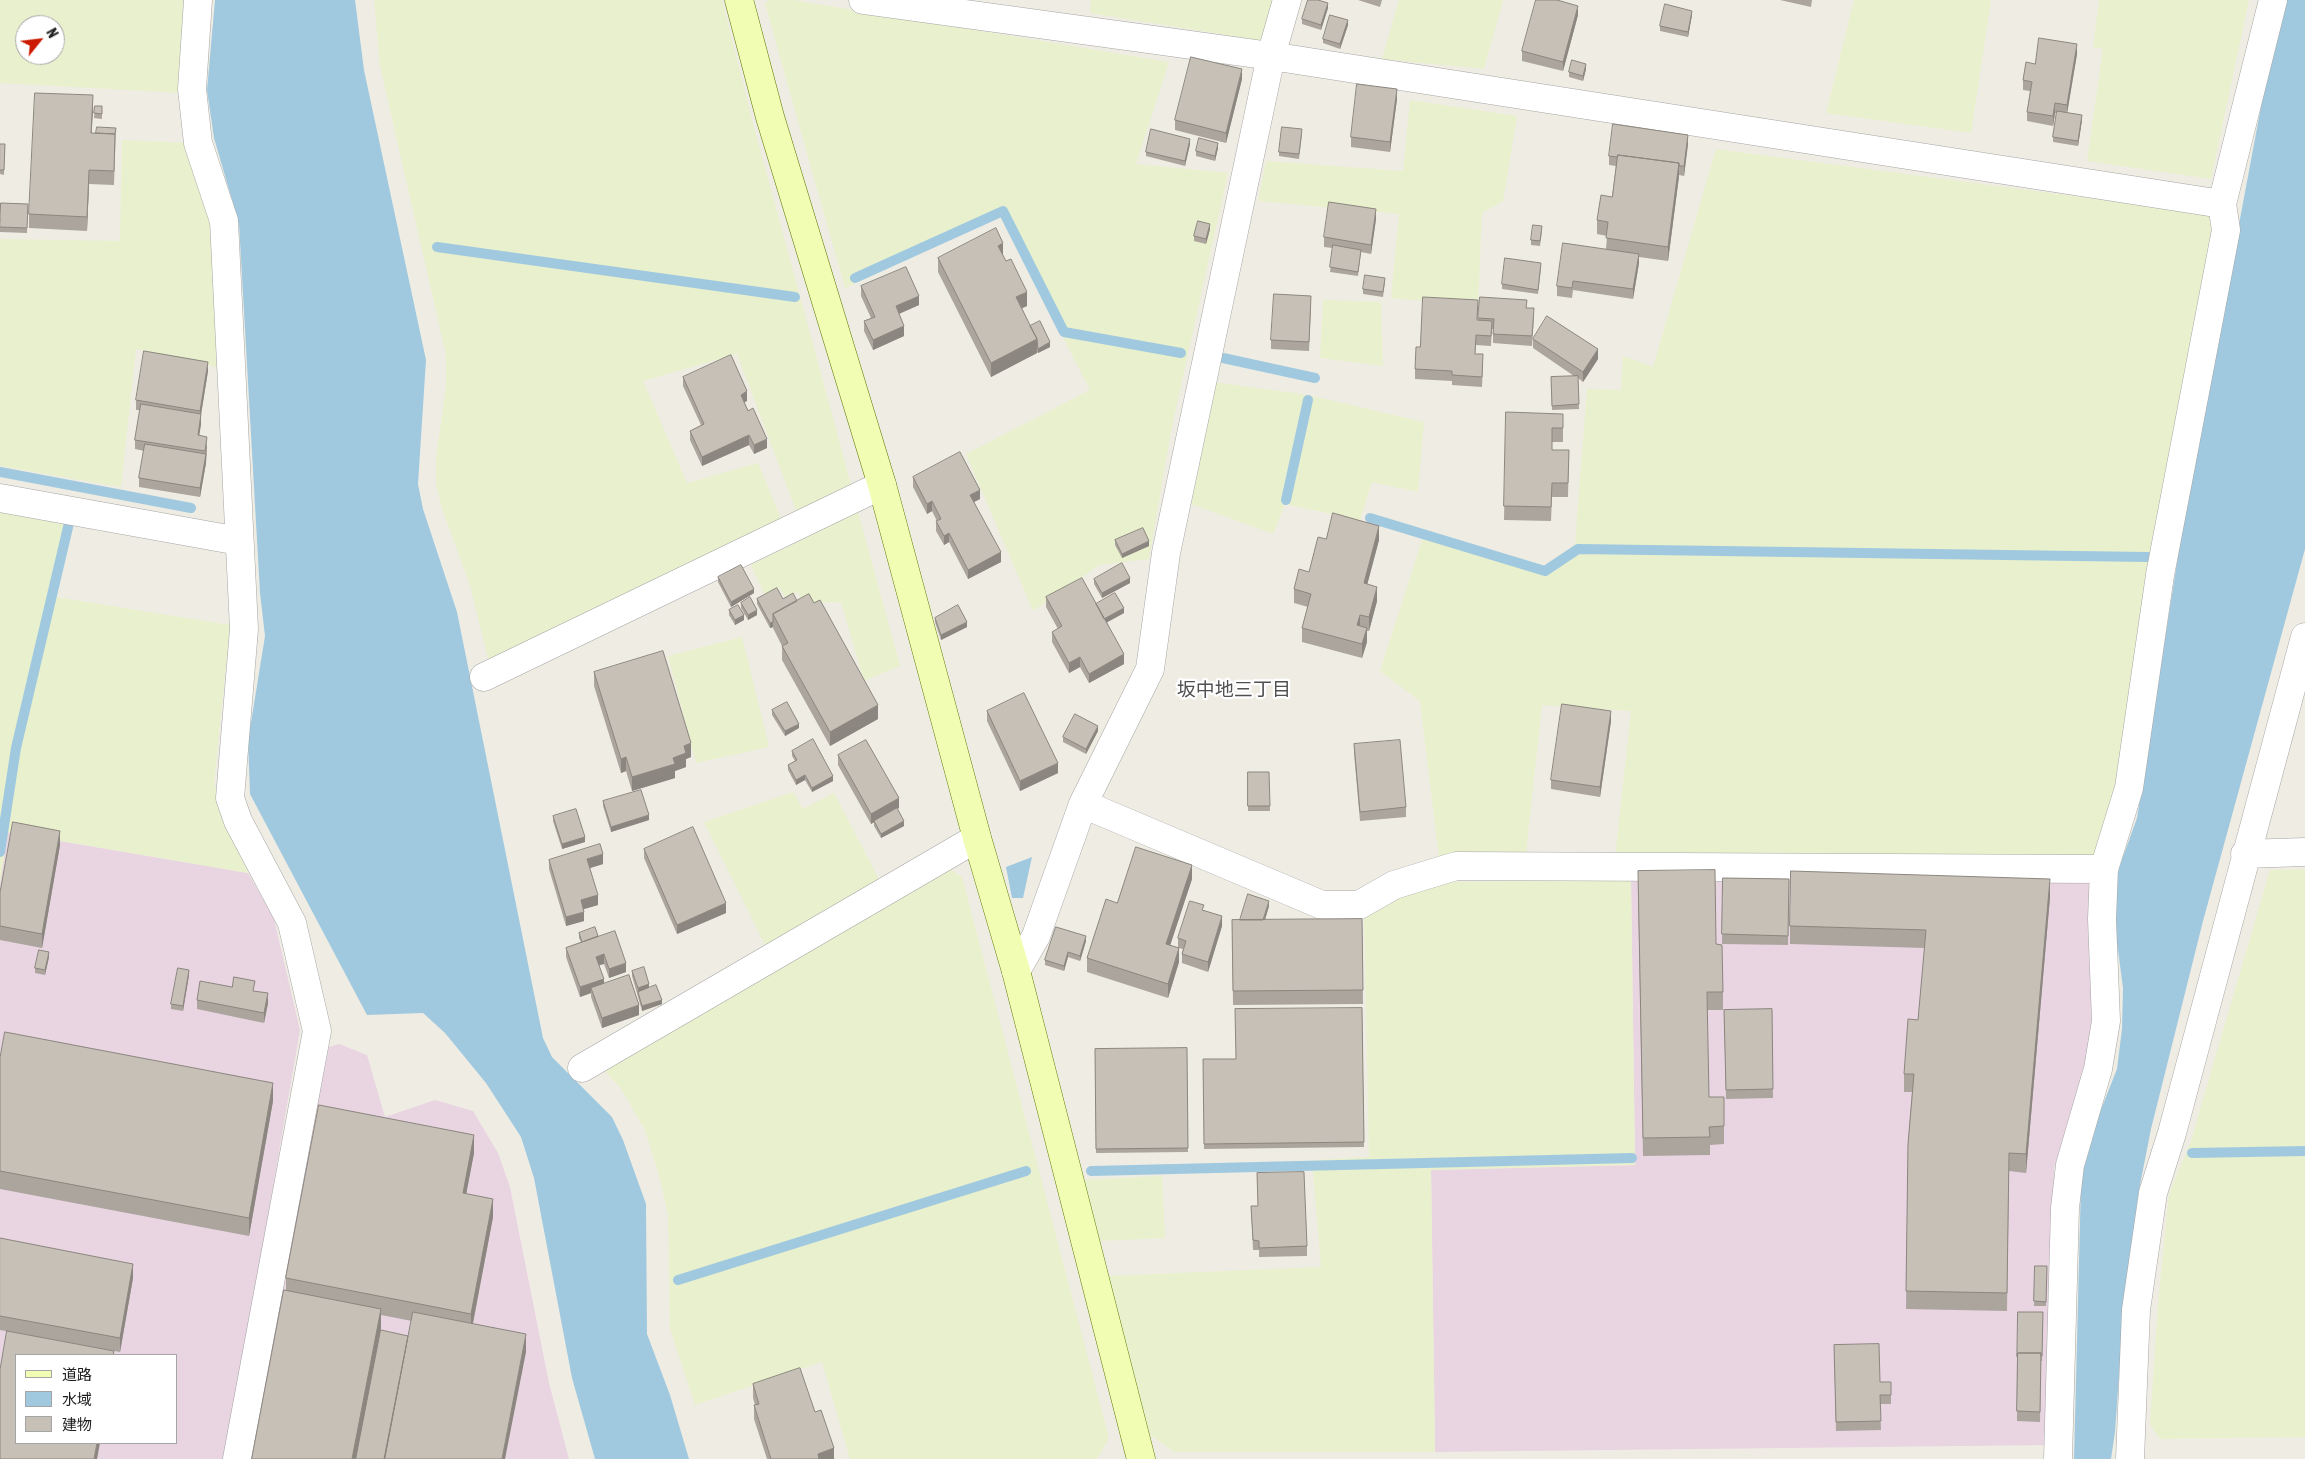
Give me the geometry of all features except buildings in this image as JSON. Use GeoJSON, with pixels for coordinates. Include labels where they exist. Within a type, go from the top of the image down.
{"type":"FeatureCollection","features":[{"type":"Feature","properties":{"kind":"street"},"geometry":{"type":"LineString","coordinates":[[198,0],[192,88],[198,143],[224,221],[244,629],[230,798],[238,821],[292,923],[317,1031],[237,1459]]}},
{"type":"Feature","properties":{"kind":"street"},"geometry":{"type":"LineString","coordinates":[[739,0],[773,126],[882,485],[977,838],[1016,972],[1141,1459]]}},
{"type":"Feature","properties":{"kind":"street"},"geometry":{"type":"LineString","coordinates":[[863,0],[1271,56],[2222,204]]}},
{"type":"Feature","properties":{"kind":"street"},"geometry":{"type":"LineString","coordinates":[[1016,972],[1036,936],[1083,804],[1150,669],[1166,553],[1271,56],[1287,0]]}},
{"type":"Feature","properties":{"kind":"street"},"geometry":{"type":"LineString","coordinates":[[2058,1459],[2065,1208],[2070,1165],[2098,1069],[2106,1021],[2102,918],[2104,869],[2129,788],[2160,575],[2226,230],[2222,204],[2274,0]]}},
{"type":"Feature","properties":{"kind":"street"},"geometry":{"type":"LineString","coordinates":[[484,677],[882,485]]}},
{"type":"Feature","properties":{"kind":"street"},"geometry":{"type":"LineString","coordinates":[[0,498],[239,541]]}},
{"type":"Feature","properties":{"kind":"street"},"geometry":{"type":"LineString","coordinates":[[2130,1459],[2136,1310],[2153,1193],[2172,1133],[2245,854],[2305,637]]}},
{"type":"Feature","properties":{"kind":"street"},"geometry":{"type":"LineString","coordinates":[[1083,804],[1322,905],[1359,905],[1394,884],[1456,866],[2104,869]]}},
{"type":"Feature","properties":{"kind":"street"},"geometry":{"type":"LineString","coordinates":[[582,1068],[977,838]]}},
{"type":"Feature","properties":{"kind":"street"},"geometry":{"type":"LineString","coordinates":[[2245,854],[2305,852]]}},
{"type":"Feature","properties":{"kind":"shaded area"},"geometry":{"type":"Polygon","coordinates":[[[7,832],[248,873],[274,919],[300,1030],[226,1459],[0,1459],[0,884],[7,832]]]}},
{"type":"Feature","properties":{"kind":"shaded area"},"geometry":{"type":"Polygon","coordinates":[[[2097,879],[2096,1019],[2091,1060],[2054,1168],[2051,1445],[1435,1452],[1431,1170],[1635,1165],[1631,880],[2097,879]]]}},
{"type":"Feature","properties":{"kind":"shaded area"},"geometry":{"type":"Polygon","coordinates":[[[339,1044],[367,1055],[385,1117],[435,1100],[473,1111],[498,1153],[510,1187],[549,1383],[569,1459],[247,1459],[329,1047],[339,1044]]]}},
{"type":"Feature","properties":{"kind":"green space"},"geometry":{"type":"Polygon","coordinates":[[[0,0],[188,0],[182,93],[0,83],[0,0]]]}},
{"type":"Feature","properties":{"kind":"green space"},"geometry":{"type":"Polygon","coordinates":[[[374,0],[722,0],[751,116],[853,492],[800,521],[737,354],[643,381],[687,483],[758,463],[785,528],[489,662],[470,585],[442,509],[436,483],[436,458],[446,387],[446,355],[380,66],[374,0]]]}},
{"type":"Feature","properties":{"kind":"green space"},"geometry":{"type":"Polygon","coordinates":[[[769,0],[793,0],[1169,62],[1136,164],[1228,173],[1172,426],[1149,559],[1099,565],[1033,611],[966,454],[1090,390],[1001,216],[845,288],[765,4],[769,0]]]}},
{"type":"Feature","properties":{"kind":"green space"},"geometry":{"type":"Polygon","coordinates":[[[1091,0],[1275,0],[1264,41],[1090,13],[1091,0]]]}},
{"type":"Feature","properties":{"kind":"green space"},"geometry":{"type":"Polygon","coordinates":[[[1399,0],[1503,0],[1484,69],[1382,59],[1399,0]]]}},
{"type":"Feature","properties":{"kind":"green space"},"geometry":{"type":"Polygon","coordinates":[[[1854,0],[1991,0],[1971,133],[1826,113],[1854,0]]]}},
{"type":"Feature","properties":{"kind":"green space"},"geometry":{"type":"Polygon","coordinates":[[[2099,0],[2249,0],[2211,179],[2087,161],[2103,49],[2093,47],[2099,0]]]}},
{"type":"Feature","properties":{"kind":"green space"},"geometry":{"type":"Polygon","coordinates":[[[1410,100],[1517,116],[1503,201],[1482,213],[1478,305],[1391,298],[1399,214],[1258,201],[1266,161],[1403,171],[1410,100]]]}},
{"type":"Feature","properties":{"kind":"green space"},"geometry":{"type":"Polygon","coordinates":[[[122,140],[188,143],[211,223],[217,367],[136,349],[121,487],[0,466],[0,239],[120,241],[122,140]]]}},
{"type":"Feature","properties":{"kind":"green space"},"geometry":{"type":"Polygon","coordinates":[[[1716,149],[2209,214],[2219,232],[2122,785],[2103,852],[2091,859],[1615,857],[1631,711],[1542,705],[1526,853],[1439,858],[1420,701],[1380,671],[1425,531],[1545,566],[1575,544],[1587,389],[1621,390],[1623,356],[1653,367],[1716,149]]]}},
{"type":"Feature","properties":{"kind":"green space"},"geometry":{"type":"Polygon","coordinates":[[[1323,300],[1381,302],[1383,366],[1320,358],[1323,300]]]}},
{"type":"Feature","properties":{"kind":"green space"},"geometry":{"type":"Polygon","coordinates":[[[1213,382],[1308,395],[1424,422],[1418,492],[1372,482],[1360,520],[1285,504],[1273,534],[1191,504],[1213,382]]]}},
{"type":"Feature","properties":{"kind":"green space"},"geometry":{"type":"Polygon","coordinates":[[[0,509],[65,521],[50,596],[230,625],[214,783],[225,821],[248,873],[8,832],[0,884],[0,509]]]}},
{"type":"Feature","properties":{"kind":"green space"},"geometry":{"type":"Polygon","coordinates":[[[858,512],[900,666],[864,681],[841,602],[802,602],[798,592],[785,597],[780,588],[765,595],[751,565],[858,512]]]}},
{"type":"Feature","properties":{"kind":"green space"},"geometry":{"type":"Polygon","coordinates":[[[742,637],[769,747],[696,763],[668,656],[742,637]]]}},
{"type":"Feature","properties":{"kind":"green space"},"geometry":{"type":"Polygon","coordinates":[[[793,792],[803,809],[834,793],[880,881],[766,947],[704,822],[793,792]]]}},
{"type":"Feature","properties":{"kind":"green space"},"geometry":{"type":"Polygon","coordinates":[[[947,867],[962,877],[1109,1438],[1097,1459],[850,1459],[822,1362],[695,1405],[670,1329],[668,1215],[660,1179],[645,1130],[622,1090],[604,1070],[947,867]]]}},
{"type":"Feature","properties":{"kind":"green space"},"geometry":{"type":"Polygon","coordinates":[[[2305,869],[2305,1437],[2160,1439],[2150,1424],[2158,1304],[2169,1194],[2190,1144],[2270,870],[2305,869]]]}},
{"type":"Feature","properties":{"kind":"green space"},"geometry":{"type":"Polygon","coordinates":[[[1631,880],[1635,1165],[1431,1170],[1435,1452],[1174,1452],[1145,1431],[1107,1276],[1321,1267],[1312,1160],[1369,1157],[1364,913],[1406,892],[1449,882],[1631,880]]]}},
{"type":"Feature","properties":{"kind":"green space"},"geometry":{"type":"Polygon","coordinates":[[[1162,1176],[1165,1238],[1099,1241],[1082,1180],[1162,1176]]]}},
{"type":"Feature","properties":{"kind":"water"},"geometry":{"type":"Polygon","coordinates":[[[215,0],[355,0],[364,70],[426,360],[418,484],[423,509],[457,612],[543,1038],[552,1057],[612,1117],[623,1140],[646,1204],[647,1334],[670,1395],[689,1459],[595,1459],[572,1378],[534,1178],[521,1137],[486,1083],[445,1033],[423,1013],[367,1015],[250,794],[248,741],[265,636],[260,593],[239,224],[214,138],[207,90],[215,0]]]}},
{"type":"Feature","properties":{"kind":"water"},"geometry":{"type":"Polygon","coordinates":[[[2285,0],[2305,0],[2305,549],[2203,921],[2151,1129],[2139,1190],[2124,1307],[2115,1432],[2111,1459],[2074,1459],[2081,1182],[2087,1145],[2117,1069],[2122,1029],[2123,988],[2112,905],[2119,868],[2137,818],[2184,518],[2269,64],[2285,0]]]}},
{"type":"Feature","properties":{"kind":"water"},"geometry":{"type":"Polygon","coordinates":[[[1032,857],[1023,898],[1012,898],[1006,867],[1032,857]]]}},
{"type":"Feature","properties":{"kind":"waterway"},"geometry":{"type":"LineString","coordinates":[[855,278],[1003,211],[1064,332],[1181,353]]}},
{"type":"Feature","properties":{"kind":"waterway"},"geometry":{"type":"LineString","coordinates":[[437,247],[795,297]]}},
{"type":"Feature","properties":{"kind":"waterway"},"geometry":{"type":"LineString","coordinates":[[1223,358],[1315,378]]}},
{"type":"Feature","properties":{"kind":"waterway"},"geometry":{"type":"LineString","coordinates":[[1286,500],[1308,400]]}},
{"type":"Feature","properties":{"kind":"waterway"},"geometry":{"type":"LineString","coordinates":[[0,472],[191,508]]}},
{"type":"Feature","properties":{"kind":"waterway"},"geometry":{"type":"LineString","coordinates":[[1370,518],[1545,571],[1578,549],[2148,557]]}},
{"type":"Feature","properties":{"kind":"waterway"},"geometry":{"type":"LineString","coordinates":[[0,852],[16,748],[69,523]]}},
{"type":"Feature","properties":{"kind":"waterway"},"geometry":{"type":"LineString","coordinates":[[2192,1153],[2305,1151]]}},
{"type":"Feature","properties":{"kind":"waterway"},"geometry":{"type":"LineString","coordinates":[[1091,1171],[1632,1158]]}},
{"type":"Feature","properties":{"kind":"waterway"},"geometry":{"type":"LineString","coordinates":[[678,1280],[1026,1171]]}},
{"type":"Feature","properties":{"kind":"district","name":"坂中地三丁目"},"geometry":{"type":"Point","coordinates":[1234,690]}}]}
